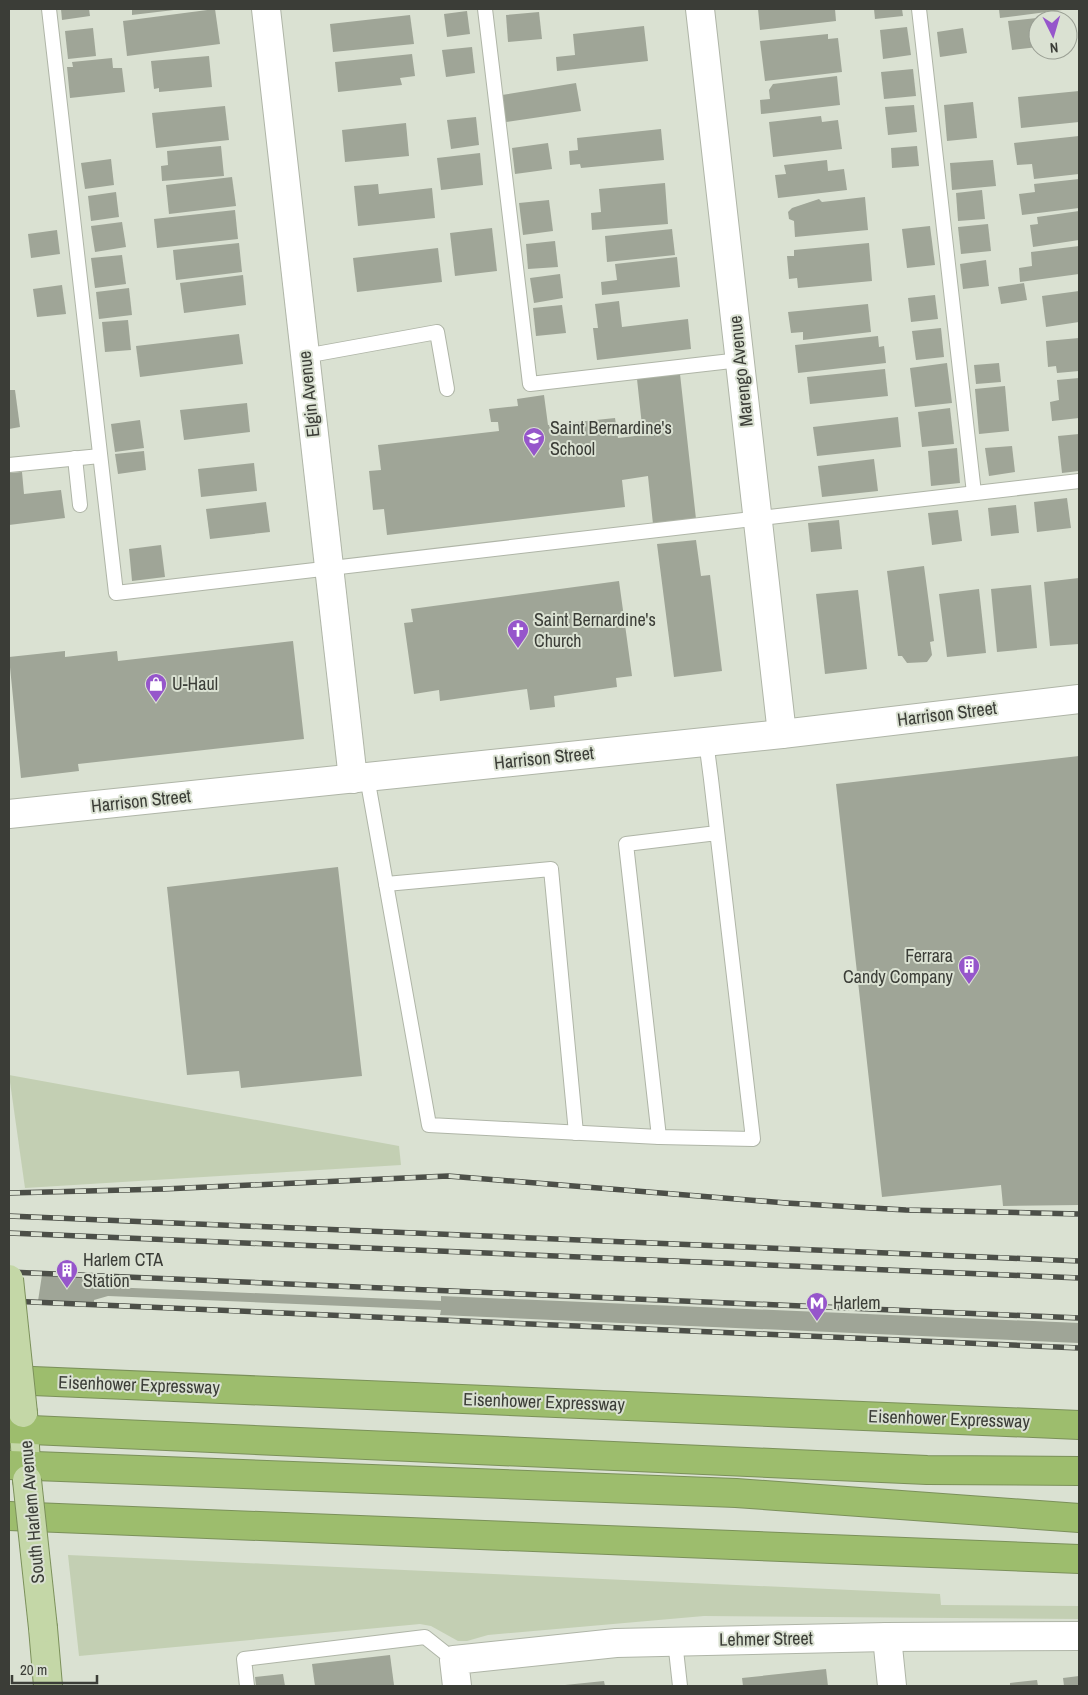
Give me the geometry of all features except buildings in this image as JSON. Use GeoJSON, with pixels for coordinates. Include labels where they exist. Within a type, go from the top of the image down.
{"type":"FeatureCollection","features":[{"type":"Feature","properties":{"kind":"highway","name":"Eisenhower Expressway"},"geometry":{"type":"LineString","coordinates":[[9,1380],[1079,1425]]}},
{"type":"Feature","properties":{"kind":"highway"},"geometry":{"type":"LineString","coordinates":[[19,1424],[917,1469],[1027,1472],[1079,1471]]}},
{"type":"Feature","properties":{"kind":"highway"},"geometry":{"type":"LineString","coordinates":[[21,1470],[736,1493],[1079,1518]]}},
{"type":"Feature","properties":{"kind":"highway"},"geometry":{"type":"LineString","coordinates":[[9,1516],[1079,1559]]}},
{"type":"Feature","properties":{"kind":"main road","name":"South Harlem Avenue"},"geometry":{"type":"LineString","coordinates":[[9,1279],[21,1470],[43,1628],[48,1686]]}},
{"type":"Feature","properties":{"kind":"street","name":"Elgin Avenue"},"geometry":{"type":"LineString","coordinates":[[266,9],[328,568],[360,778]]}},
{"type":"Feature","properties":{"kind":"street","name":"Marengo Avenue"},"geometry":{"type":"LineString","coordinates":[[700,9],[782,734]]}},
{"type":"Feature","properties":{"kind":"street","name":"Harrison Street"},"geometry":{"type":"LineString","coordinates":[[9,814],[782,734],[1079,698]]}},
{"type":"Feature","properties":{"kind":"street","name":"Lehmer Street"},"geometry":{"type":"LineString","coordinates":[[455,1673],[616,1643],[887,1637],[1079,1636]]}},
{"type":"Feature","properties":{"kind":"street"},"geometry":{"type":"LineString","coordinates":[[887,1637],[892,1686]]}},
{"type":"Feature","properties":{"kind":"lane"},"geometry":{"type":"LineString","coordinates":[[49,9],[116,593],[1079,481]]}},
{"type":"Feature","properties":{"kind":"lane"},"geometry":{"type":"LineString","coordinates":[[485,9],[530,384],[740,360]]}},
{"type":"Feature","properties":{"kind":"lane"},"geometry":{"type":"LineString","coordinates":[[919,9],[974,493]]}},
{"type":"Feature","properties":{"kind":"lane"},"geometry":{"type":"LineString","coordinates":[[305,356],[437,332],[447,389]]}},
{"type":"Feature","properties":{"kind":"lane"},"geometry":{"type":"LineString","coordinates":[[9,465],[100,456]]}},
{"type":"Feature","properties":{"kind":"lane"},"geometry":{"type":"LineString","coordinates":[[75,458],[80,505]]}},
{"type":"Feature","properties":{"kind":"lane"},"geometry":{"type":"LineString","coordinates":[[360,778],[386,884],[429,1125],[659,1137],[753,1139],[706,742]]}},
{"type":"Feature","properties":{"kind":"lane"},"geometry":{"type":"LineString","coordinates":[[659,1137],[626,844],[717,833]]}},
{"type":"Feature","properties":{"kind":"lane"},"geometry":{"type":"LineString","coordinates":[[386,884],[551,869],[576,1133]]}},
{"type":"Feature","properties":{"kind":"lane"},"geometry":{"type":"LineString","coordinates":[[247,1686],[244,1659],[425,1636],[455,1673]]}},
{"type":"Feature","properties":{"kind":"lane"},"geometry":{"type":"LineString","coordinates":[[675,1641],[680,1686]]}},
{"type":"Feature","properties":{"kind":"green space"},"geometry":{"type":"Polygon","coordinates":[[[9,1075],[399,1146],[401,1165],[25,1188],[9,1075]]]}},
{"type":"Feature","properties":{"kind":"green space"},"geometry":{"type":"Polygon","coordinates":[[[68,1555],[940,1594],[941,1605],[1079,1606],[1079,1619],[704,1616],[488,1635],[467,1641],[458,1641],[431,1626],[420,1624],[79,1656],[68,1555]]]}},
{"type":"Feature","properties":{"kind":"railway"},"geometry":{"type":"LineString","coordinates":[[9,1193],[164,1189],[448,1176],[786,1203],[906,1210],[1079,1214]]}},
{"type":"Feature","properties":{"kind":"railway"},"geometry":{"type":"LineString","coordinates":[[9,1216],[1079,1261]]}},
{"type":"Feature","properties":{"kind":"railway"},"geometry":{"type":"LineString","coordinates":[[9,1233],[1079,1278]]}},
{"type":"Feature","properties":{"kind":"railway"},"geometry":{"type":"LineString","coordinates":[[9,1272],[1079,1318]]}},
{"type":"Feature","properties":{"kind":"railway"},"geometry":{"type":"LineString","coordinates":[[9,1301],[1079,1348]]}},
{"type":"Feature","properties":{"kind":"place","name":"Saint Bernardine's School"},"geometry":{"type":"Point","coordinates":[534,457]}},
{"type":"Feature","properties":{"kind":"place","name":"Saint Bernardine's Church"},"geometry":{"type":"Point","coordinates":[518,649]}},
{"type":"Feature","properties":{"kind":"place","name":"U-Haul"},"geometry":{"type":"Point","coordinates":[156,703]}},
{"type":"Feature","properties":{"kind":"place","name":"Ferrara Candy Company"},"geometry":{"type":"Point","coordinates":[969,985]}},
{"type":"Feature","properties":{"kind":"place","name":"Harlem CTA Station"},"geometry":{"type":"Point","coordinates":[67,1289]}},
{"type":"Feature","properties":{"kind":"place","name":"Harlem"},"geometry":{"type":"Point","coordinates":[817,1322]}}]}
